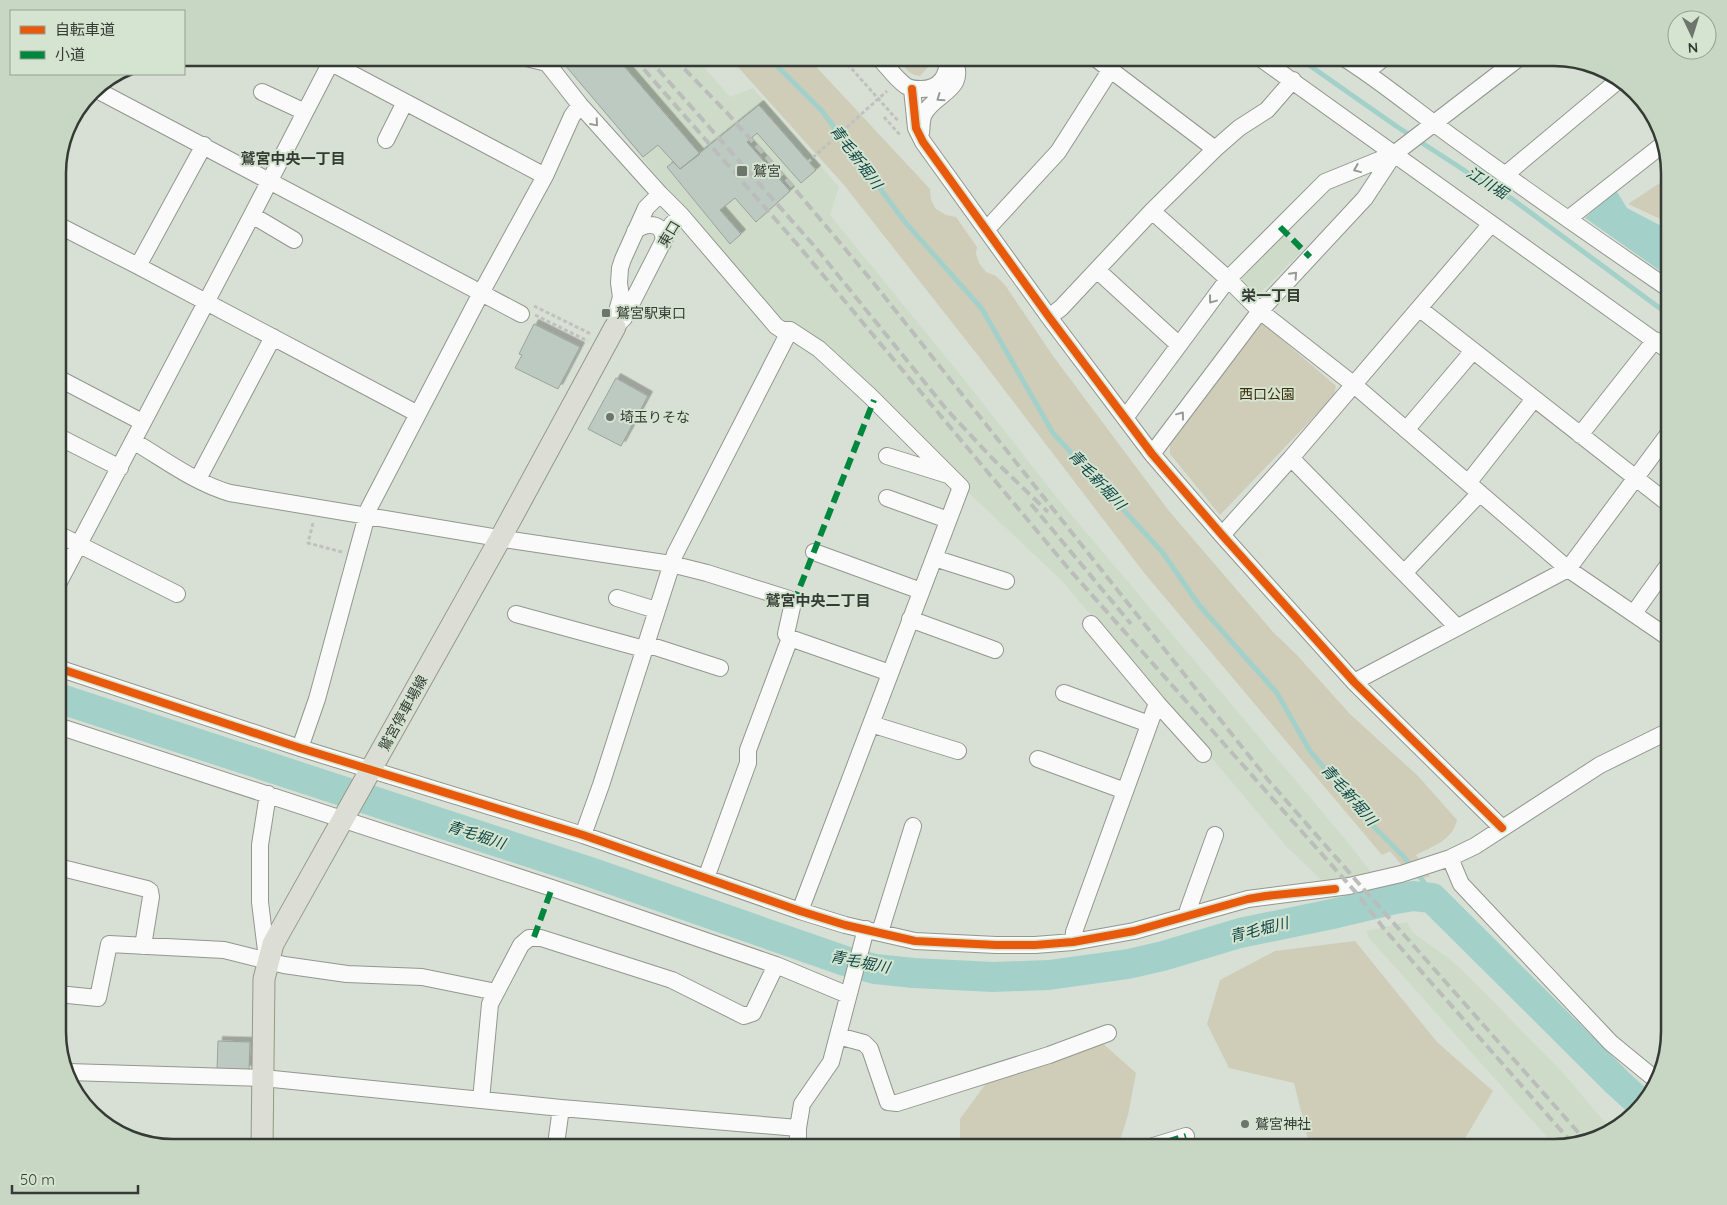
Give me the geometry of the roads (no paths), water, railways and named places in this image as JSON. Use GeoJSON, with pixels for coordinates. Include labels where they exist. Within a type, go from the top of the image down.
{"type":"FeatureCollection","features":[{"type":"Feature","properties":{"kind":"main road","name":"鷲宮停車場線"},"geometry":{"type":"LineString","coordinates":[[262,1139],[264,979],[267,961],[273,944],[500,539],[615,327]]}},
{"type":"Feature","properties":{"kind":"street"},"geometry":{"type":"LineString","coordinates":[[66,568],[270,181],[326,66]]}},
{"type":"Feature","properties":{"kind":"street"},"geometry":{"type":"LineString","coordinates":[[341,66],[545,176]]}},
{"type":"Feature","properties":{"kind":"street","name":"東口"},"geometry":{"type":"LineString","coordinates":[[550,66],[580,106],[681,215],[672,224],[624,318],[615,327]]}},
{"type":"Feature","properties":{"kind":"street"},"geometry":{"type":"LineString","coordinates":[[886,66],[905,86],[912,89],[932,87],[942,80],[948,66]]}},
{"type":"Feature","properties":{"kind":"street"},"geometry":{"type":"LineString","coordinates":[[921,138],[922,120],[925,112],[952,88],[958,77],[957,66]]}},
{"type":"Feature","properties":{"kind":"street"},"geometry":{"type":"LineString","coordinates":[[1107,66],[1216,148]]}},
{"type":"Feature","properties":{"kind":"street"},"geometry":{"type":"LineString","coordinates":[[1272,66],[1661,344]]}},
{"type":"Feature","properties":{"kind":"street"},"geometry":{"type":"LineString","coordinates":[[1357,66],[1505,175],[1661,283]]}},
{"type":"Feature","properties":{"kind":"street"},"geometry":{"type":"LineString","coordinates":[[1366,72],[1374,66]]}},
{"type":"Feature","properties":{"kind":"street"},"geometry":{"type":"LineString","coordinates":[[1125,418],[1228,279],[1324,182],[1394,154],[1509,66]]}},
{"type":"Feature","properties":{"kind":"street"},"geometry":{"type":"LineString","coordinates":[[987,229],[1058,152],[1111,69]]}},
{"type":"Feature","properties":{"kind":"street"},"geometry":{"type":"LineString","coordinates":[[1049,317],[1061,308],[1152,211],[1216,148],[1239,128],[1267,110],[1293,80]]}},
{"type":"Feature","properties":{"kind":"street"},"geometry":{"type":"LineString","coordinates":[[1505,175],[1614,84]]}},
{"type":"Feature","properties":{"kind":"street"},"geometry":{"type":"LineString","coordinates":[[912,89],[914,121],[921,138],[1049,317],[1152,454],[1354,682],[1502,828]]}},
{"type":"Feature","properties":{"kind":"street"},"geometry":{"type":"LineString","coordinates":[[262,92],[305,112]]}},
{"type":"Feature","properties":{"kind":"street"},"geometry":{"type":"LineString","coordinates":[[103,93],[481,293],[524,308]]}},
{"type":"Feature","properties":{"kind":"street"},"geometry":{"type":"LineString","coordinates":[[386,140],[405,102]]}},
{"type":"Feature","properties":{"kind":"street"},"geometry":{"type":"LineString","coordinates":[[300,748],[317,699],[366,516],[481,293],[545,176],[572,116],[580,106]]}},
{"type":"Feature","properties":{"kind":"street"},"geometry":{"type":"LineString","coordinates":[[138,266],[204,145]]}},
{"type":"Feature","properties":{"kind":"street"},"geometry":{"type":"LineString","coordinates":[[1568,219],[1658,148]]}},
{"type":"Feature","properties":{"kind":"street"},"geometry":{"type":"LineString","coordinates":[[1152,454],[1260,311],[1365,198],[1394,154]]}},
{"type":"Feature","properties":{"kind":"street"},"geometry":{"type":"LineString","coordinates":[[615,327],[621,297],[619,283],[620,268],[646,208],[660,194]]}},
{"type":"Feature","properties":{"kind":"street"},"geometry":{"type":"LineString","coordinates":[[1152,211],[1228,279],[1260,311],[1353,384],[1568,569],[1661,632]]}},
{"type":"Feature","properties":{"kind":"street"},"geometry":{"type":"LineString","coordinates":[[252,215],[294,240]]}},
{"type":"Feature","properties":{"kind":"street"},"geometry":{"type":"LineString","coordinates":[[681,215],[776,326],[782,330],[790,330],[819,349],[870,396],[961,487],[800,911]]}},
{"type":"Feature","properties":{"kind":"street"},"geometry":{"type":"LineString","coordinates":[[1222,535],[1420,309],[1491,224]]}},
{"type":"Feature","properties":{"kind":"street"},"geometry":{"type":"LineString","coordinates":[[635,231],[647,225],[658,227],[664,238],[663,243]]}},
{"type":"Feature","properties":{"kind":"street"},"geometry":{"type":"LineString","coordinates":[[66,230],[418,414]]}},
{"type":"Feature","properties":{"kind":"street"},"geometry":{"type":"LineString","coordinates":[[1097,270],[1179,346]]}},
{"type":"Feature","properties":{"kind":"street"},"geometry":{"type":"LineString","coordinates":[[1420,309],[1661,498]]}},
{"type":"Feature","properties":{"kind":"street"},"geometry":{"type":"LineString","coordinates":[[583,835],[601,785],[672,564],[790,330]]}},
{"type":"Feature","properties":{"kind":"street"},"geometry":{"type":"LineString","coordinates":[[198,479],[273,337]]}},
{"type":"Feature","properties":{"kind":"street"},"geometry":{"type":"LineString","coordinates":[[1580,435],[1655,340]]}},
{"type":"Feature","properties":{"kind":"street"},"geometry":{"type":"LineString","coordinates":[[1406,430],[1473,351]]}},
{"type":"Feature","properties":{"kind":"street"},"geometry":{"type":"LineString","coordinates":[[66,382],[142,422]]}},
{"type":"Feature","properties":{"kind":"street"},"geometry":{"type":"LineString","coordinates":[[1404,573],[1474,488],[1534,399]]}},
{"type":"Feature","properties":{"kind":"street"},"geometry":{"type":"LineString","coordinates":[[66,441],[120,468]]}},
{"type":"Feature","properties":{"kind":"street"},"geometry":{"type":"LineString","coordinates":[[133,441],[198,479],[217,489],[230,493],[500,539],[672,564],[707,573],[789,599],[792,602],[792,607],[786,634],[790,638],[890,673]]}},
{"type":"Feature","properties":{"kind":"street"},"geometry":{"type":"LineString","coordinates":[[1354,682],[1568,569],[1661,445]]}},
{"type":"Feature","properties":{"kind":"street"},"geometry":{"type":"LineString","coordinates":[[887,456],[950,476]]}},
{"type":"Feature","properties":{"kind":"street"},"geometry":{"type":"LineString","coordinates":[[1291,458],[1457,627]]}},
{"type":"Feature","properties":{"kind":"street"},"geometry":{"type":"LineString","coordinates":[[887,498],[948,520]]}},
{"type":"Feature","properties":{"kind":"street"},"geometry":{"type":"LineString","coordinates":[[66,538],[177,594]]}},
{"type":"Feature","properties":{"kind":"street"},"geometry":{"type":"LineString","coordinates":[[814,552],[921,591]]}},
{"type":"Feature","properties":{"kind":"street"},"geometry":{"type":"LineString","coordinates":[[934,558],[1006,581]]}},
{"type":"Feature","properties":{"kind":"street"},"geometry":{"type":"LineString","coordinates":[[1634,613],[1661,576]]}},
{"type":"Feature","properties":{"kind":"street"},"geometry":{"type":"LineString","coordinates":[[617,598],[656,610]]}},
{"type":"Feature","properties":{"kind":"street"},"geometry":{"type":"LineString","coordinates":[[516,614],[720,668]]}},
{"type":"Feature","properties":{"kind":"street"},"geometry":{"type":"LineString","coordinates":[[910,619],[995,650]]}},
{"type":"Feature","properties":{"kind":"street"},"geometry":{"type":"LineString","coordinates":[[1091,624],[1157,703],[1203,754]]}},
{"type":"Feature","properties":{"kind":"street"},"geometry":{"type":"LineString","coordinates":[[706,878],[748,763],[748,750],[790,638]]}},
{"type":"Feature","properties":{"kind":"street"},"geometry":{"type":"LineString","coordinates":[[66,671],[300,748],[369,774],[583,835],[800,911],[870,933],[915,941],[1035,945],[1073,942],[1134,931],[1248,899],[1335,889],[1373,882],[1441,861],[1475,846],[1600,765],[1661,735]]}},
{"type":"Feature","properties":{"kind":"street"},"geometry":{"type":"LineString","coordinates":[[1064,693],[1149,724]]}},
{"type":"Feature","properties":{"kind":"street"},"geometry":{"type":"LineString","coordinates":[[1073,942],[1074,932],[1157,703]]}},
{"type":"Feature","properties":{"kind":"street"},"geometry":{"type":"LineString","coordinates":[[870,724],[958,751]]}},
{"type":"Feature","properties":{"kind":"street"},"geometry":{"type":"LineString","coordinates":[[66,729],[268,794],[345,816],[849,991]]}},
{"type":"Feature","properties":{"kind":"street"},"geometry":{"type":"LineString","coordinates":[[1038,759],[1125,791]]}},
{"type":"Feature","properties":{"kind":"street"},"geometry":{"type":"LineString","coordinates":[[267,961],[260,902],[260,845],[268,794]]}},
{"type":"Feature","properties":{"kind":"street"},"geometry":{"type":"LineString","coordinates":[[798,1139],[802,1104],[831,1062],[849,991],[913,826]]}},
{"type":"Feature","properties":{"kind":"street"},"geometry":{"type":"LineString","coordinates":[[1188,916],[1188,910],[1215,835]]}},
{"type":"Feature","properties":{"kind":"street"},"geometry":{"type":"LineString","coordinates":[[1441,861],[1612,1043],[1651,1076]]}},
{"type":"Feature","properties":{"kind":"street"},"geometry":{"type":"LineString","coordinates":[[66,869],[150,891],[151,897],[143,946]]}},
{"type":"Feature","properties":{"kind":"street"},"geometry":{"type":"LineString","coordinates":[[481,1100],[490,1004],[521,946],[529,938],[534,937],[672,980],[744,1016],[753,1013],[776,966]]}},
{"type":"Feature","properties":{"kind":"street"},"geometry":{"type":"LineString","coordinates":[[66,995],[98,998],[109,944],[224,950],[267,961],[347,974],[422,977],[496,992]]}},
{"type":"Feature","properties":{"kind":"street"},"geometry":{"type":"LineString","coordinates":[[838,1036],[864,1043],[870,1049],[888,1102],[897,1104],[1108,1033]]}},
{"type":"Feature","properties":{"kind":"street"},"geometry":{"type":"LineString","coordinates":[[74,1072],[263,1078],[561,1108],[798,1128]]}},
{"type":"Feature","properties":{"kind":"street"},"geometry":{"type":"LineString","coordinates":[[557,1139],[561,1108]]}},
{"type":"Feature","properties":{"kind":"street"},"geometry":{"type":"LineString","coordinates":[[1177,1139],[1186,1136]]}},
{"type":"Feature","properties":{"kind":"water"},"geometry":{"type":"Polygon","coordinates":[[[1616,190],[1627,208],[1661,226],[1661,271],[1585,218],[1616,190]]]}},
{"type":"Feature","properties":{"kind":"waterway","name":"青毛新堀川"},"geometry":{"type":"LineString","coordinates":[[777,66],[822,111],[905,222],[982,309],[1053,433],[1163,553],[1199,605],[1277,693],[1310,751],[1377,830],[1404,857],[1424,882],[1432,898]]}},
{"type":"Feature","properties":{"kind":"waterway","name":"江川堀"},"geometry":{"type":"LineString","coordinates":[[1310,66],[1396,126],[1512,199],[1661,309]]}},
{"type":"Feature","properties":{"kind":"waterway","name":"青毛堀川"},"geometry":{"type":"LineString","coordinates":[[66,701],[593,873],[845,961],[875,969],[993,977],[1049,975],[1128,964],[1163,956],[1240,933],[1396,899],[1413,896],[1432,898],[1636,1100]]}},
{"type":"Feature","properties":{"kind":"railway"},"geometry":{"type":"LineString","coordinates":[[641,66],[797,244],[1068,568],[1359,896],[1385,930],[1568,1138]]}},
{"type":"Feature","properties":{"kind":"railway"},"geometry":{"type":"LineString","coordinates":[[655,66],[816,248],[947,410],[992,458],[1048,512]]}},
{"type":"Feature","properties":{"kind":"railway"},"geometry":{"type":"LineString","coordinates":[[682,66],[728,114],[799,194],[872,281],[1269,781],[1581,1135]]}},
{"type":"Feature","properties":{"kind":"railway"},"geometry":{"type":"LineString","coordinates":[[1031,504],[1131,624]]}},
{"type":"Feature","properties":{"kind":"place","name":"鷲宮"},"geometry":{"type":"Point","coordinates":[742,171]}},
{"type":"Feature","properties":{"kind":"place","name":"鷲宮駅東口"},"geometry":{"type":"Point","coordinates":[606,313]}},
{"type":"Feature","properties":{"kind":"place","name":"埼玉りそな"},"geometry":{"type":"Point","coordinates":[610,417]}},
{"type":"Feature","properties":{"kind":"place","name":"鷲宮神社"},"geometry":{"type":"Point","coordinates":[1245,1124]}},
{"type":"Feature","properties":{"kind":"district","name":"鷲宮中央一丁目"},"geometry":{"type":"Point","coordinates":[293,159]}},
{"type":"Feature","properties":{"kind":"district","name":"栄一丁目"},"geometry":{"type":"Point","coordinates":[1271,296]}},
{"type":"Feature","properties":{"kind":"district","name":"鷲宮中央二丁目"},"geometry":{"type":"Point","coordinates":[818,601]}},
{"type":"Feature","properties":{"kind":"park label","name":"西口公園"},"geometry":{"type":"Point","coordinates":[1267,394]}}]}
